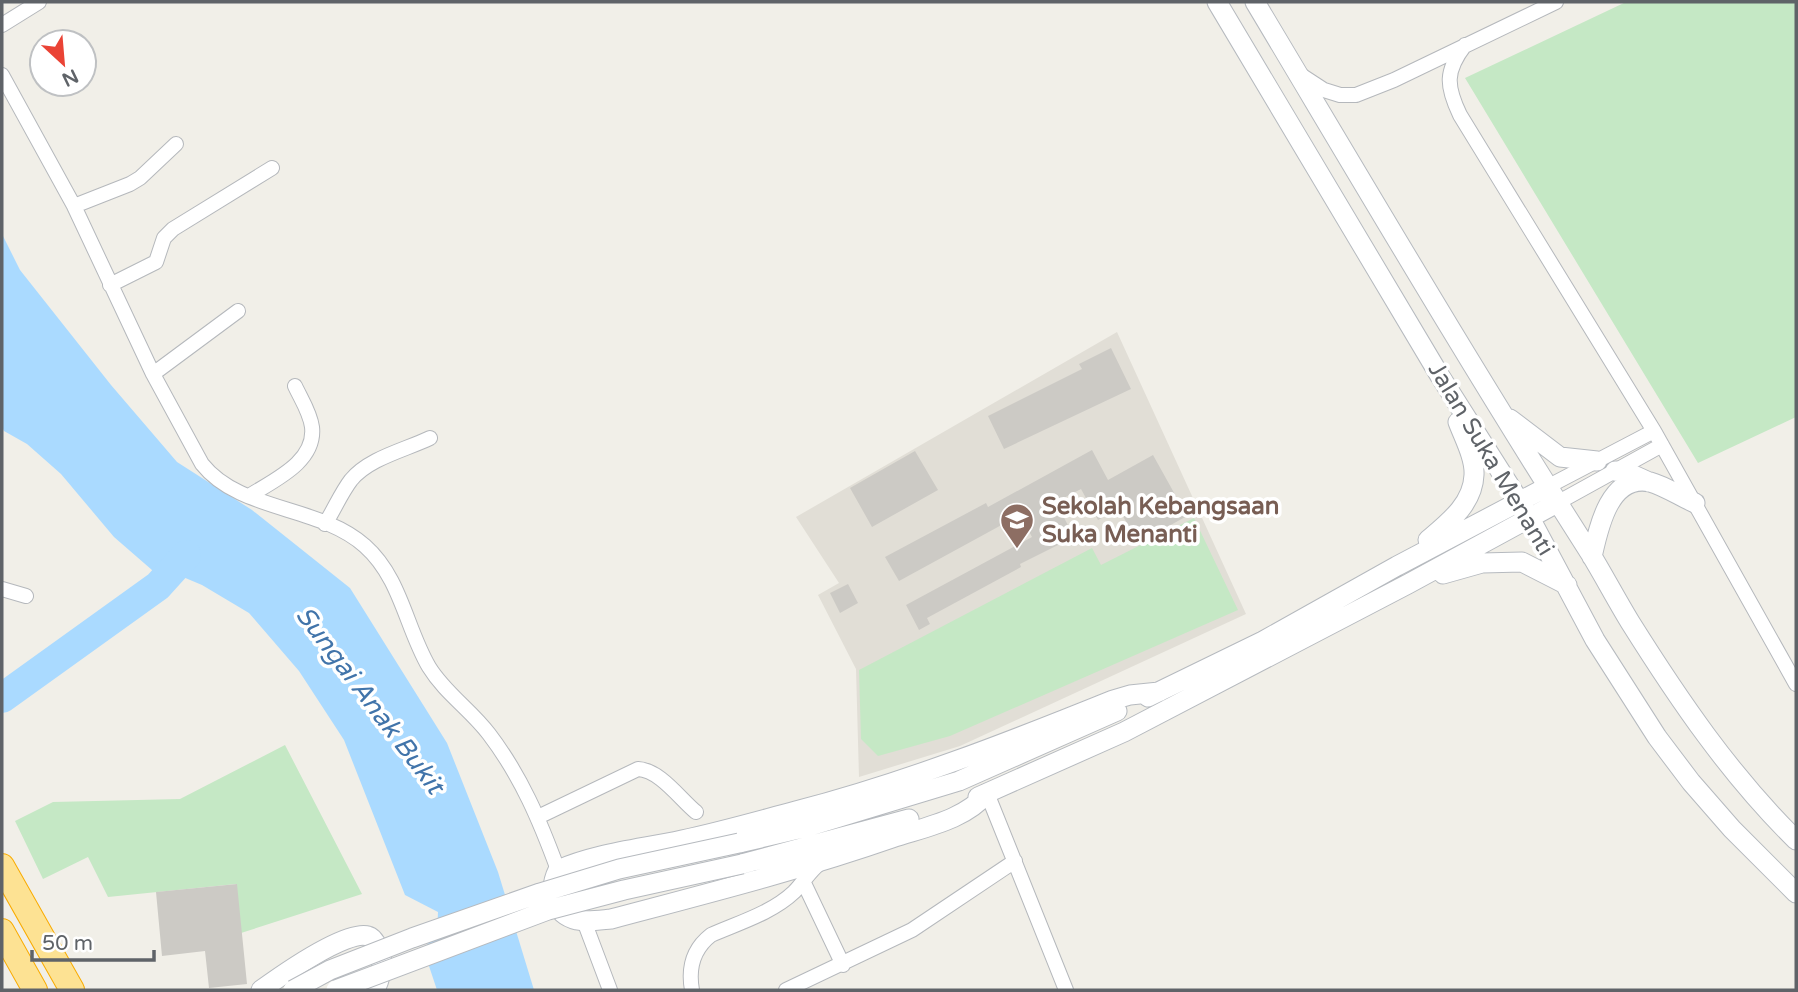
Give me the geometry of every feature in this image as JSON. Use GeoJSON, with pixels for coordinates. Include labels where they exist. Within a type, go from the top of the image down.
{"type":"FeatureCollection","features":[{"type":"Feature","properties":{"kind":"highway"},"geometry":{"type":"LineString","coordinates":[[2,866],[72,990]]}},
{"type":"Feature","properties":{"kind":"highway"},"geometry":{"type":"LineString","coordinates":[[3,935],[36,990]]}},
{"type":"Feature","properties":{"kind":"street"},"geometry":{"type":"LineString","coordinates":[[2,25],[39,2]]}},
{"type":"Feature","properties":{"kind":"street","name":"Jalan Suka Menanti"},"geometry":{"type":"LineString","coordinates":[[1217,2],[1440,376],[1524,510],[1595,640],[1657,737],[1732,829],[1796,892]]}},
{"type":"Feature","properties":{"kind":"street","name":"Jalan Suka Menanti"},"geometry":{"type":"LineString","coordinates":[[1255,2],[1498,410],[1686,709],[1727,765],[1764,809],[1796,840]]}},
{"type":"Feature","properties":{"kind":"street"},"geometry":{"type":"LineString","coordinates":[[1297,72],[1324,90],[1340,95],[1356,95],[1394,80],[1556,2]]}},
{"type":"Feature","properties":{"kind":"street"},"geometry":{"type":"LineString","coordinates":[[1465,46],[1452,62],[1449,78],[1452,97],[1460,115],[1654,431],[1796,684]]}},
{"type":"Feature","properties":{"kind":"street"},"geometry":{"type":"LineString","coordinates":[[2,75],[74,206],[153,374],[206,470],[228,488],[325,524],[365,546],[379,562],[395,586],[426,661],[439,683],[488,732],[523,785],[558,870],[552,887],[555,904],[567,916],[584,921],[611,919],[820,863],[953,818],[979,804],[988,793]]}},
{"type":"Feature","properties":{"kind":"street"},"geometry":{"type":"LineString","coordinates":[[74,206],[130,184],[176,144]]}},
{"type":"Feature","properties":{"kind":"street"},"geometry":{"type":"LineString","coordinates":[[110,285],[156,262],[164,238],[173,229],[272,168]]}},
{"type":"Feature","properties":{"kind":"street"},"geometry":{"type":"LineString","coordinates":[[153,374],[237,311]]}},
{"type":"Feature","properties":{"kind":"street"},"geometry":{"type":"LineString","coordinates":[[1397,566],[1457,516],[1469,495],[1474,474],[1467,444],[1440,376]]}},
{"type":"Feature","properties":{"kind":"street"},"geometry":{"type":"LineString","coordinates":[[249,496],[295,467],[307,450],[312,438],[312,426],[295,386]]}},
{"type":"Feature","properties":{"kind":"street"},"geometry":{"type":"LineString","coordinates":[[1498,410],[1560,457],[1597,461]]}},
{"type":"Feature","properties":{"kind":"street"},"geometry":{"type":"LineString","coordinates":[[1552,495],[1597,461],[1654,431]]}},
{"type":"Feature","properties":{"kind":"street"},"geometry":{"type":"LineString","coordinates":[[325,524],[357,474],[369,465],[430,438]]}},
{"type":"Feature","properties":{"kind":"street"},"geometry":{"type":"LineString","coordinates":[[336,990],[548,910],[889,826],[988,793],[1124,732],[1408,584],[1552,495],[1615,471],[1662,445]]}},
{"type":"Feature","properties":{"kind":"street"},"geometry":{"type":"LineString","coordinates":[[1615,471],[1629,473],[1695,503]]}},
{"type":"Feature","properties":{"kind":"street"},"geometry":{"type":"LineString","coordinates":[[1592,557],[1601,519],[1611,500],[1623,488],[1637,482],[1650,482]]}},
{"type":"Feature","properties":{"kind":"street"},"geometry":{"type":"LineString","coordinates":[[293,990],[330,970],[540,893],[619,869],[807,827],[959,781],[1159,692],[1263,641],[1397,566],[1524,510]]}},
{"type":"Feature","properties":{"kind":"street"},"geometry":{"type":"LineString","coordinates":[[1408,584],[1482,563],[1509,561],[1522,562],[1567,585]]}},
{"type":"Feature","properties":{"kind":"street"},"geometry":{"type":"LineString","coordinates":[[2,589],[26,596]]}},
{"type":"Feature","properties":{"kind":"street"},"geometry":{"type":"LineString","coordinates":[[558,870],[575,862],[684,839],[889,784],[994,748],[1113,700],[1159,692]]}},
{"type":"Feature","properties":{"kind":"street"},"geometry":{"type":"LineString","coordinates":[[538,817],[638,769],[654,774],[696,813]]}},
{"type":"Feature","properties":{"kind":"street"},"geometry":{"type":"LineString","coordinates":[[988,793],[1066,990]]}},
{"type":"Feature","properties":{"kind":"street"},"geometry":{"type":"LineString","coordinates":[[786,990],[843,965],[931,919],[1014,861]]}},
{"type":"Feature","properties":{"kind":"street"},"geometry":{"type":"LineString","coordinates":[[692,990],[691,966],[701,943],[711,935],[783,901],[820,863]]}},
{"type":"Feature","properties":{"kind":"street"},"geometry":{"type":"LineString","coordinates":[[803,881],[843,965]]}},
{"type":"Feature","properties":{"kind":"street"},"geometry":{"type":"LineString","coordinates":[[584,921],[610,990]]}},
{"type":"Feature","properties":{"kind":"street"},"geometry":{"type":"LineString","coordinates":[[261,990],[297,965],[325,950],[353,936],[366,935],[373,939],[382,960],[375,990]]}},
{"type":"Feature","properties":{"kind":"shaded area","name":"Sekolah Kebangsaan Suka Menanti"},"geometry":{"type":"Polygon","coordinates":[[[1117,332],[1246,614],[960,746],[859,777],[856,669],[818,595],[839,583],[796,517],[1117,332]]]}},
{"type":"Feature","properties":{"kind":"green space"},"geometry":{"type":"Polygon","coordinates":[[[1626,2],[1796,2],[1796,417],[1698,463],[1465,78],[1626,2]]]}},
{"type":"Feature","properties":{"kind":"green space"},"geometry":{"type":"Polygon","coordinates":[[[1194,518],[1238,610],[950,736],[878,756],[861,739],[859,670],[1092,548],[1101,565],[1194,518]]]}},
{"type":"Feature","properties":{"kind":"green space"},"geometry":{"type":"Polygon","coordinates":[[[285,745],[362,894],[241,933],[236,884],[108,897],[88,857],[43,879],[15,821],[53,802],[180,799],[285,745]]]}},
{"type":"Feature","properties":{"kind":"water","name":"Sungai Anak Bukit"},"geometry":{"type":"Polygon","coordinates":[[[2,234],[20,270],[111,385],[177,462],[252,510],[350,588],[447,743],[498,872],[534,990],[437,990],[423,948],[437,936],[438,912],[405,895],[344,740],[299,671],[249,613],[183,577],[158,586],[152,570],[114,537],[61,474],[27,444],[4,431],[2,234]]]}},
{"type":"Feature","properties":{"kind":"building"},"geometry":{"type":"Polygon","coordinates":[[[1111,348],[1131,389],[1004,449],[988,416],[1082,369],[1079,364],[1111,348]]]}},
{"type":"Feature","properties":{"kind":"building"},"geometry":{"type":"Polygon","coordinates":[[[1092,450],[1108,480],[1153,455],[1187,516],[1138,543],[1119,509],[1098,520],[1081,489],[1056,502],[1074,537],[1020,564],[1021,567],[927,618],[930,624],[919,630],[906,605],[1032,537],[1020,515],[899,581],[885,557],[986,503],[988,507],[1092,450]]]}},
{"type":"Feature","properties":{"kind":"building"},"geometry":{"type":"Polygon","coordinates":[[[915,451],[938,490],[872,527],[850,488],[915,451]]]}},
{"type":"Feature","properties":{"kind":"building"},"geometry":{"type":"Polygon","coordinates":[[[848,584],[858,603],[840,613],[830,593],[848,584]]]}},
{"type":"Feature","properties":{"kind":"building"},"geometry":{"type":"Polygon","coordinates":[[[237,884],[247,984],[209,988],[205,951],[162,956],[156,892],[237,884]]]}},
{"type":"Feature","properties":{"kind":"waterway"},"geometry":{"type":"LineString","coordinates":[[2,698],[158,586],[186,555]]}},
{"type":"Feature","properties":{"kind":"place","name":"Sekolah Kebangsaan Suka Menanti"},"geometry":{"type":"Point","coordinates":[1017,550]}}]}
